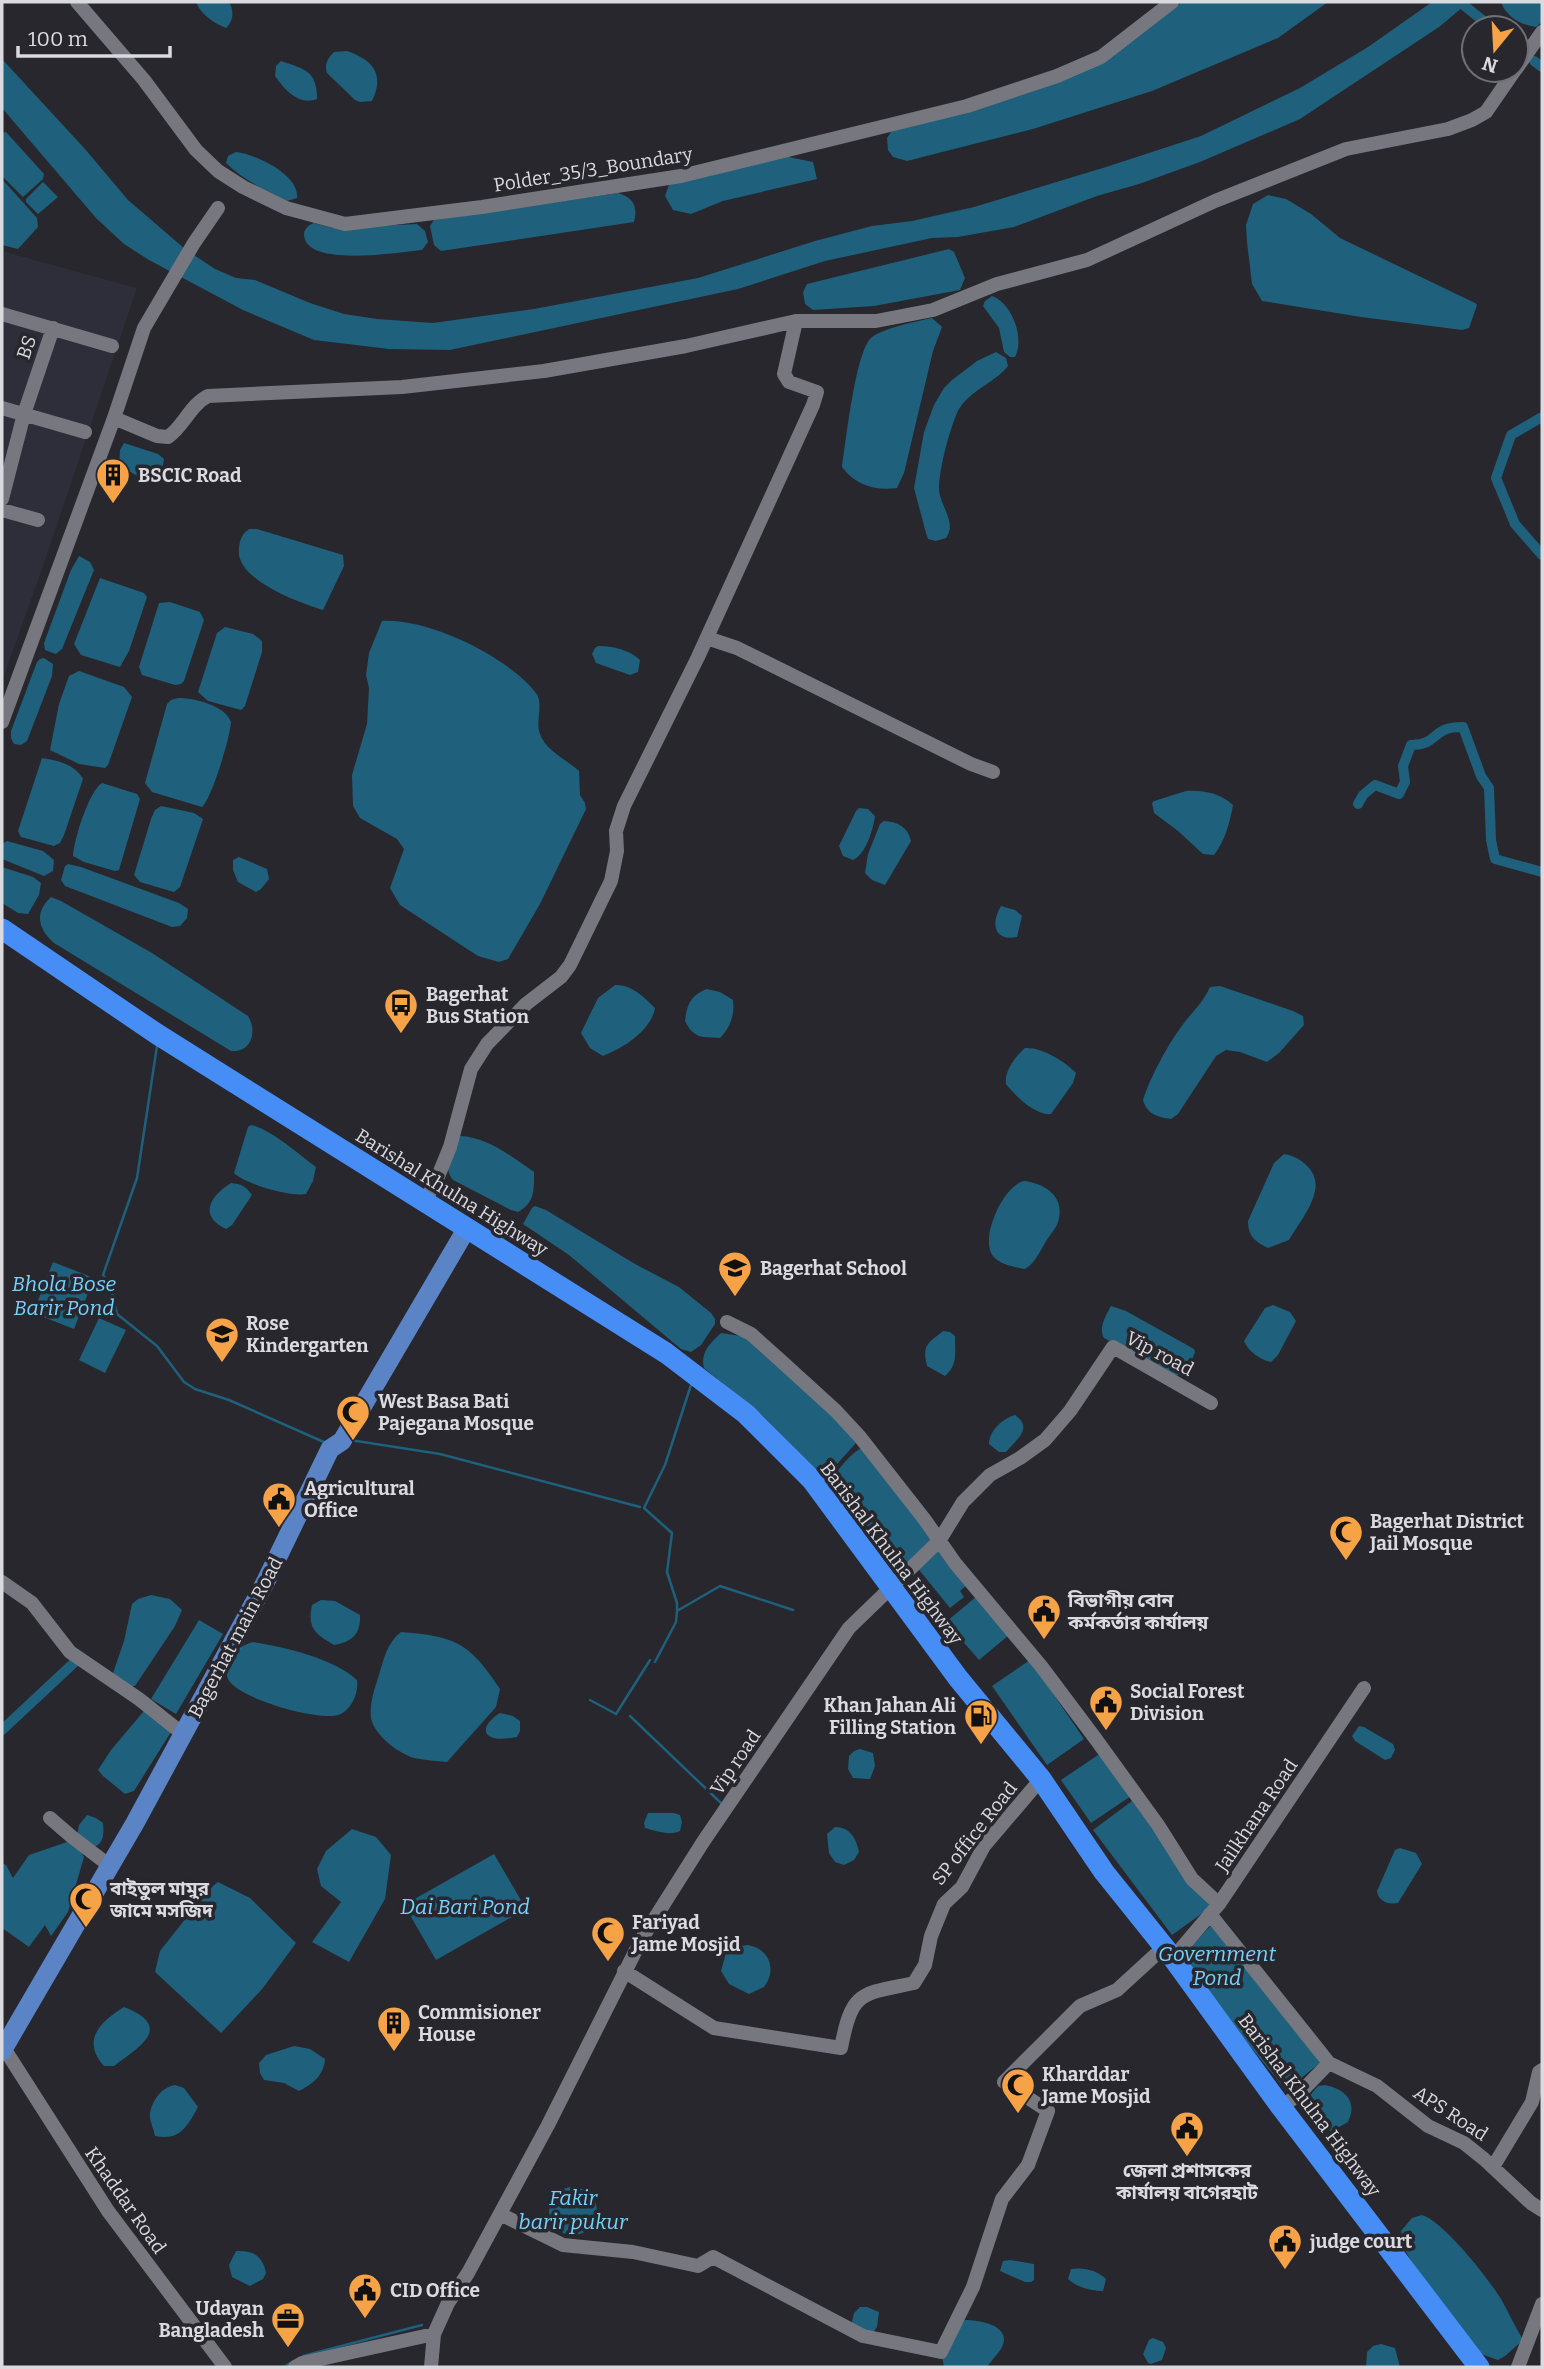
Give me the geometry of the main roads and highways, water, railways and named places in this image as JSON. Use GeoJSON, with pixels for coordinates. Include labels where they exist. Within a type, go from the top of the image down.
{"type":"FeatureCollection","features":[{"type":"Feature","properties":{"kind":"highway","name":"Barishal Khulna Highway"},"geometry":{"type":"LineString","coordinates":[[2,929],[157,1034],[666,1353],[746,1414],[812,1480],[958,1678],[1041,1779],[1104,1872],[1169,1953],[1281,2107],[1479,2367]]}},
{"type":"Feature","properties":{"kind":"main road","name":"Bagerhat main Road"},"geometry":{"type":"LineString","coordinates":[[3,2048],[110,1866],[183,1734],[266,1581],[330,1449],[342,1441],[467,1227]]}},
{"type":"Feature","properties":{"kind":"water"},"geometry":{"type":"Polygon","coordinates":[[[196,2],[229,2],[232,8],[231,22],[226,28],[213,21],[201,11],[196,2]]]}},
{"type":"Feature","properties":{"kind":"water"},"geometry":{"type":"Polygon","coordinates":[[[1182,2],[1328,2],[1278,38],[1152,91],[1033,129],[907,161],[893,157],[888,150],[887,138],[893,129],[1092,66],[1182,2]]]}},
{"type":"Feature","properties":{"kind":"water"},"geometry":{"type":"Polygon","coordinates":[[[1432,2],[1469,2],[1439,27],[1300,119],[1200,162],[1139,184],[1097,196],[1014,227],[958,237],[932,238],[825,261],[738,289],[450,350],[389,349],[314,340],[243,310],[149,260],[124,244],[96,218],[2,108],[2,59],[128,200],[185,249],[215,269],[236,278],[255,280],[344,314],[433,323],[534,309],[698,278],[815,241],[872,226],[912,221],[974,207],[1106,167],[1201,136],[1300,88],[1368,47],[1432,2]]]}},
{"type":"Feature","properties":{"kind":"water"},"geometry":{"type":"Polygon","coordinates":[[[1501,2],[1542,2],[1542,22],[1536,27],[1530,25],[1530,14],[1506,12],[1501,2]]]}},
{"type":"Feature","properties":{"kind":"water"},"geometry":{"type":"Polygon","coordinates":[[[347,51],[364,59],[374,69],[377,83],[372,101],[355,100],[327,73],[326,64],[332,54],[347,51]]]}},
{"type":"Feature","properties":{"kind":"water"},"geometry":{"type":"Polygon","coordinates":[[[281,61],[308,72],[315,82],[317,99],[310,101],[298,98],[283,86],[275,76],[276,66],[281,61]]]}},
{"type":"Feature","properties":{"kind":"water"},"geometry":{"type":"Polygon","coordinates":[[[6,132],[44,174],[43,179],[23,197],[2,176],[2,133],[6,132]]]}},
{"type":"Feature","properties":{"kind":"water"},"geometry":{"type":"Polygon","coordinates":[[[236,152],[275,167],[292,181],[297,198],[287,201],[239,174],[226,163],[228,156],[236,152]]]}},
{"type":"Feature","properties":{"kind":"water"},"geometry":{"type":"Polygon","coordinates":[[[784,156],[813,162],[817,179],[723,201],[691,214],[673,210],[665,196],[670,182],[784,156]]]}},
{"type":"Feature","properties":{"kind":"water"},"geometry":{"type":"Polygon","coordinates":[[[2,179],[37,218],[38,227],[18,249],[2,245],[2,179]]]}},
{"type":"Feature","properties":{"kind":"water"},"geometry":{"type":"Polygon","coordinates":[[[43,182],[58,197],[38,214],[26,199],[43,182]]]}},
{"type":"Feature","properties":{"kind":"water"},"geometry":{"type":"Polygon","coordinates":[[[618,193],[634,204],[634,222],[441,251],[434,245],[430,226],[434,220],[618,193]]]}},
{"type":"Feature","properties":{"kind":"water"},"geometry":{"type":"Polygon","coordinates":[[[1268,195],[1286,199],[1311,214],[1340,238],[1475,303],[1477,305],[1469,328],[1462,330],[1361,317],[1262,301],[1252,284],[1246,225],[1253,204],[1268,195]]]}},
{"type":"Feature","properties":{"kind":"water"},"geometry":{"type":"Polygon","coordinates":[[[314,223],[332,228],[417,224],[425,231],[428,242],[422,250],[376,255],[336,255],[320,252],[309,245],[304,233],[307,227],[314,223]]]}},
{"type":"Feature","properties":{"kind":"water"},"geometry":{"type":"Polygon","coordinates":[[[949,249],[954,252],[965,278],[960,290],[874,306],[813,310],[805,304],[803,292],[807,284],[949,249]]]}},
{"type":"Feature","properties":{"kind":"water"},"geometry":{"type":"Polygon","coordinates":[[[992,296],[1005,306],[1015,322],[1018,349],[1015,357],[1004,352],[999,328],[983,306],[992,296]]]}},
{"type":"Feature","properties":{"kind":"water"},"geometry":{"type":"Polygon","coordinates":[[[932,318],[942,327],[933,351],[904,473],[897,488],[881,489],[866,485],[853,478],[842,467],[852,400],[865,348],[875,335],[932,318]]]}},
{"type":"Feature","properties":{"kind":"water"},"geometry":{"type":"Polygon","coordinates":[[[996,352],[1006,358],[1008,366],[961,405],[945,449],[939,487],[949,519],[949,532],[946,538],[936,541],[928,539],[914,488],[924,432],[944,388],[977,361],[996,352]]]}},
{"type":"Feature","properties":{"kind":"water"},"geometry":{"type":"Polygon","coordinates":[[[124,443],[158,454],[164,459],[162,470],[139,477],[119,465],[120,450],[124,443]]]}},
{"type":"Feature","properties":{"kind":"water"},"geometry":{"type":"Polygon","coordinates":[[[249,529],[257,529],[343,555],[344,566],[323,610],[270,588],[246,570],[240,559],[239,548],[242,537],[249,529]]]}},
{"type":"Feature","properties":{"kind":"water"},"geometry":{"type":"Polygon","coordinates":[[[79,556],[90,562],[94,570],[62,649],[56,654],[45,650],[44,643],[71,570],[79,556]]]}},
{"type":"Feature","properties":{"kind":"water"},"geometry":{"type":"Polygon","coordinates":[[[100,578],[144,593],[147,597],[129,651],[120,667],[81,655],[74,644],[100,578]]]}},
{"type":"Feature","properties":{"kind":"water"},"geometry":{"type":"Polygon","coordinates":[[[170,602],[200,612],[204,620],[184,681],[175,685],[142,675],[139,667],[159,603],[170,602]]]}},
{"type":"Feature","properties":{"kind":"water"},"geometry":{"type":"Polygon","coordinates":[[[382,621],[401,622],[443,633],[487,653],[506,666],[523,679],[538,697],[539,729],[543,740],[551,750],[579,771],[580,795],[586,809],[540,904],[508,959],[499,962],[478,956],[400,905],[390,888],[404,849],[397,839],[360,818],[353,806],[352,775],[367,724],[369,688],[366,675],[369,653],[382,621]]]}},
{"type":"Feature","properties":{"kind":"water"},"geometry":{"type":"Polygon","coordinates":[[[225,627],[253,634],[262,641],[262,652],[245,706],[241,710],[208,701],[198,692],[217,633],[225,627]]]}},
{"type":"Feature","properties":{"kind":"water"},"geometry":{"type":"Polygon","coordinates":[[[598,646],[621,649],[636,657],[640,660],[638,672],[630,675],[596,663],[592,654],[598,646]]]}},
{"type":"Feature","properties":{"kind":"water"},"geometry":{"type":"Polygon","coordinates":[[[44,658],[53,664],[52,676],[27,741],[21,745],[14,744],[11,731],[37,662],[44,658]]]}},
{"type":"Feature","properties":{"kind":"water"},"geometry":{"type":"Polygon","coordinates":[[[79,671],[124,687],[132,697],[105,768],[79,764],[50,750],[59,704],[69,676],[79,671]]]}},
{"type":"Feature","properties":{"kind":"water"},"geometry":{"type":"Polygon","coordinates":[[[178,698],[192,699],[216,707],[228,716],[231,722],[220,767],[202,807],[152,792],[145,783],[167,704],[178,698]]]}},
{"type":"Feature","properties":{"kind":"water"},"geometry":{"type":"Polygon","coordinates":[[[42,758],[71,767],[83,779],[64,835],[60,843],[54,846],[21,837],[18,831],[42,758]]]}},
{"type":"Feature","properties":{"kind":"water"},"geometry":{"type":"Polygon","coordinates":[[[102,783],[137,794],[140,799],[119,870],[115,871],[73,856],[83,816],[92,795],[102,783]]]}},
{"type":"Feature","properties":{"kind":"water"},"geometry":{"type":"Polygon","coordinates":[[[1186,791],[1211,793],[1233,805],[1226,831],[1214,855],[1203,854],[1154,813],[1154,801],[1186,791]]]}},
{"type":"Feature","properties":{"kind":"water"},"geometry":{"type":"Polygon","coordinates":[[[161,806],[194,813],[203,819],[180,887],[174,892],[140,882],[134,875],[151,819],[155,810],[161,806]]]}},
{"type":"Feature","properties":{"kind":"water"},"geometry":{"type":"Polygon","coordinates":[[[859,808],[868,809],[875,816],[871,834],[862,853],[853,860],[843,856],[839,846],[859,808]]]}},
{"type":"Feature","properties":{"kind":"water"},"geometry":{"type":"Polygon","coordinates":[[[884,821],[902,826],[911,841],[885,885],[872,880],[865,873],[868,854],[880,824],[884,821]]]}},
{"type":"Feature","properties":{"kind":"water"},"geometry":{"type":"Polygon","coordinates":[[[7,841],[43,851],[54,860],[53,871],[44,876],[2,859],[2,844],[7,841]]]}},
{"type":"Feature","properties":{"kind":"water"},"geometry":{"type":"Polygon","coordinates":[[[239,857],[267,869],[269,879],[256,892],[238,882],[233,870],[233,860],[239,857]]]}},
{"type":"Feature","properties":{"kind":"water"},"geometry":{"type":"Polygon","coordinates":[[[68,864],[179,903],[188,909],[187,918],[180,926],[172,927],[65,886],[61,880],[68,864]]]}},
{"type":"Feature","properties":{"kind":"water"},"geometry":{"type":"Polygon","coordinates":[[[2,867],[33,877],[41,883],[39,895],[28,914],[18,913],[2,903],[2,867]]]}},
{"type":"Feature","properties":{"kind":"water"},"geometry":{"type":"Polygon","coordinates":[[[51,897],[152,953],[248,1016],[252,1035],[248,1045],[244,1049],[231,1051],[54,943],[44,932],[40,921],[42,909],[51,897]]]}},
{"type":"Feature","properties":{"kind":"water"},"geometry":{"type":"Polygon","coordinates":[[[1001,906],[1015,910],[1022,916],[1017,937],[1003,937],[996,929],[996,918],[1001,906]]]}},
{"type":"Feature","properties":{"kind":"water"},"geometry":{"type":"Polygon","coordinates":[[[615,985],[632,989],[655,1008],[642,1031],[603,1056],[590,1048],[581,1033],[598,998],[615,985]]]}},
{"type":"Feature","properties":{"kind":"water"},"geometry":{"type":"Polygon","coordinates":[[[1220,986],[1293,1011],[1303,1016],[1304,1025],[1279,1053],[1267,1062],[1226,1050],[1216,1056],[1178,1114],[1171,1119],[1153,1114],[1143,1100],[1159,1062],[1210,987],[1220,986]]]}},
{"type":"Feature","properties":{"kind":"water"},"geometry":{"type":"Polygon","coordinates":[[[707,989],[720,992],[733,1000],[731,1021],[720,1038],[695,1034],[685,1021],[691,1001],[707,989]]]}},
{"type":"Feature","properties":{"kind":"water"},"geometry":{"type":"Polygon","coordinates":[[[1025,1048],[1052,1056],[1076,1073],[1073,1083],[1051,1114],[1033,1109],[1006,1084],[1009,1069],[1025,1048]]]}},
{"type":"Feature","properties":{"kind":"water"},"geometry":{"type":"Polygon","coordinates":[[[251,1125],[275,1136],[316,1167],[306,1194],[268,1189],[234,1173],[248,1127],[251,1125]]]}},
{"type":"Feature","properties":{"kind":"water"},"geometry":{"type":"Polygon","coordinates":[[[460,1136],[490,1144],[534,1172],[531,1200],[524,1208],[518,1212],[511,1210],[453,1180],[448,1164],[460,1136]]]}},
{"type":"Feature","properties":{"kind":"water"},"geometry":{"type":"Polygon","coordinates":[[[1284,1154],[1303,1162],[1314,1175],[1316,1184],[1311,1204],[1289,1240],[1268,1248],[1254,1238],[1249,1231],[1248,1221],[1274,1163],[1284,1154]]]}},
{"type":"Feature","properties":{"kind":"water"},"geometry":{"type":"Polygon","coordinates":[[[1024,1181],[1048,1189],[1057,1200],[1059,1208],[1056,1227],[1034,1261],[1025,1269],[997,1260],[990,1249],[989,1239],[995,1214],[1001,1203],[1008,1192],[1024,1181]]]}},
{"type":"Feature","properties":{"kind":"water"},"geometry":{"type":"Polygon","coordinates":[[[231,1183],[243,1186],[252,1195],[232,1225],[226,1229],[212,1218],[210,1206],[217,1194],[231,1183]]]}},
{"type":"Feature","properties":{"kind":"water"},"geometry":{"type":"Polygon","coordinates":[[[535,1206],[679,1287],[711,1313],[715,1324],[701,1345],[691,1352],[681,1349],[569,1255],[523,1224],[535,1206]]]}},
{"type":"Feature","properties":{"kind":"water","name":"Bhola Bose Barir Pond"},"geometry":{"type":"Polygon","coordinates":[[[53,1262],[94,1278],[74,1329],[33,1313],[53,1262]]]}},
{"type":"Feature","properties":{"kind":"water"},"geometry":{"type":"Polygon","coordinates":[[[1273,1305],[1290,1312],[1296,1321],[1278,1355],[1271,1362],[1255,1355],[1244,1341],[1265,1308],[1273,1305]]]}},
{"type":"Feature","properties":{"kind":"water"},"geometry":{"type":"Polygon","coordinates":[[[1111,1306],[1126,1311],[1194,1349],[1187,1372],[1175,1376],[1104,1338],[1102,1326],[1111,1306]]]}},
{"type":"Feature","properties":{"kind":"water"},"geometry":{"type":"Polygon","coordinates":[[[99,1318],[126,1330],[105,1373],[79,1360],[99,1318]]]}},
{"type":"Feature","properties":{"kind":"water"},"geometry":{"type":"Polygon","coordinates":[[[943,1331],[955,1336],[954,1363],[945,1376],[927,1366],[925,1354],[930,1342],[943,1331]]]}},
{"type":"Feature","properties":{"kind":"water"},"geometry":{"type":"Polygon","coordinates":[[[721,1333],[741,1336],[750,1341],[854,1436],[856,1443],[828,1474],[820,1474],[762,1415],[704,1368],[705,1353],[721,1333]]]}},
{"type":"Feature","properties":{"kind":"water"},"geometry":{"type":"Polygon","coordinates":[[[1015,1415],[1023,1425],[1021,1434],[1006,1452],[999,1452],[989,1444],[991,1434],[1001,1422],[1015,1415]]]}},
{"type":"Feature","properties":{"kind":"water"},"geometry":{"type":"Polygon","coordinates":[[[864,1447],[932,1534],[930,1542],[906,1564],[893,1564],[854,1519],[830,1485],[844,1463],[864,1447]]]}},
{"type":"Feature","properties":{"kind":"water"},"geometry":{"type":"Polygon","coordinates":[[[939,1548],[968,1584],[960,1591],[964,1597],[950,1608],[916,1566],[939,1548]]]}},
{"type":"Feature","properties":{"kind":"water"},"geometry":{"type":"Polygon","coordinates":[[[983,1591],[1015,1630],[979,1660],[946,1622],[983,1591]]]}},
{"type":"Feature","properties":{"kind":"water"},"geometry":{"type":"Polygon","coordinates":[[[151,1595],[170,1599],[182,1610],[175,1626],[135,1686],[122,1686],[113,1673],[124,1641],[132,1604],[151,1595]]]}},
{"type":"Feature","properties":{"kind":"water"},"geometry":{"type":"Polygon","coordinates":[[[321,1600],[335,1601],[360,1615],[357,1632],[346,1642],[334,1645],[314,1630],[311,1619],[312,1605],[321,1600]]]}},
{"type":"Feature","properties":{"kind":"water"},"geometry":{"type":"Polygon","coordinates":[[[199,1620],[223,1634],[176,1714],[151,1699],[199,1620]]]}},
{"type":"Feature","properties":{"kind":"water"},"geometry":{"type":"Polygon","coordinates":[[[401,1632],[435,1636],[460,1645],[479,1661],[500,1689],[496,1707],[447,1762],[408,1756],[394,1748],[373,1724],[371,1707],[376,1685],[387,1651],[401,1632]]]}},
{"type":"Feature","properties":{"kind":"water"},"geometry":{"type":"Polygon","coordinates":[[[252,1642],[308,1655],[347,1672],[357,1680],[355,1696],[350,1706],[338,1715],[314,1715],[262,1701],[235,1687],[227,1676],[229,1663],[238,1649],[252,1642]]]}},
{"type":"Feature","properties":{"kind":"water"},"geometry":{"type":"Polygon","coordinates":[[[1030,1660],[1084,1739],[1047,1765],[992,1686],[1030,1660]]]}},
{"type":"Feature","properties":{"kind":"water"},"geometry":{"type":"Polygon","coordinates":[[[144,1711],[171,1732],[134,1791],[125,1794],[98,1770],[144,1711]]]}},
{"type":"Feature","properties":{"kind":"water"},"geometry":{"type":"Polygon","coordinates":[[[500,1713],[520,1721],[517,1737],[496,1739],[486,1733],[487,1725],[500,1713]]]}},
{"type":"Feature","properties":{"kind":"water"},"geometry":{"type":"Polygon","coordinates":[[[1359,1726],[1393,1744],[1395,1750],[1391,1758],[1385,1760],[1355,1741],[1352,1736],[1359,1726]]]}},
{"type":"Feature","properties":{"kind":"water"},"geometry":{"type":"Polygon","coordinates":[[[860,1749],[873,1753],[875,1766],[870,1779],[853,1778],[848,1769],[849,1756],[860,1749]]]}},
{"type":"Feature","properties":{"kind":"water"},"geometry":{"type":"Polygon","coordinates":[[[1101,1753],[1131,1796],[1091,1823],[1061,1780],[1101,1753]]]}},
{"type":"Feature","properties":{"kind":"water","name":"Government Pond"},"geometry":{"type":"Polygon","coordinates":[[[1132,1801],[1211,1907],[1172,1935],[1093,1830],[1132,1801]]]}},
{"type":"Feature","properties":{"kind":"water"},"geometry":{"type":"Polygon","coordinates":[[[648,1813],[680,1815],[680,1831],[667,1833],[645,1828],[648,1813]]]}},
{"type":"Feature","properties":{"kind":"water"},"geometry":{"type":"Polygon","coordinates":[[[87,1815],[103,1823],[103,1835],[97,1846],[93,1847],[77,1835],[79,1825],[87,1815]]]}},
{"type":"Feature","properties":{"kind":"water"},"geometry":{"type":"Polygon","coordinates":[[[835,1827],[852,1834],[859,1852],[854,1860],[844,1865],[835,1862],[829,1853],[827,1834],[835,1827]]]}},
{"type":"Feature","properties":{"kind":"water"},"geometry":{"type":"Polygon","coordinates":[[[352,1829],[376,1837],[391,1855],[385,1899],[349,1962],[312,1942],[341,1902],[321,1886],[317,1869],[326,1851],[352,1829]]]}},
{"type":"Feature","properties":{"kind":"water"},"geometry":{"type":"Polygon","coordinates":[[[67,1842],[84,1857],[68,1912],[51,1936],[45,1925],[29,1947],[2,1928],[2,1863],[13,1878],[29,1855],[67,1842]]]}},
{"type":"Feature","properties":{"kind":"water"},"geometry":{"type":"Polygon","coordinates":[[[1400,1848],[1416,1853],[1422,1864],[1398,1903],[1387,1903],[1381,1900],[1377,1891],[1395,1850],[1400,1848]]]}},
{"type":"Feature","properties":{"kind":"water","name":"Dai Bari Pond"},"geometry":{"type":"Polygon","coordinates":[[[494,1854],[526,1909],[436,1960],[404,1905],[494,1854]]]}},
{"type":"Feature","properties":{"kind":"water"},"geometry":{"type":"Polygon","coordinates":[[[218,1882],[250,1898],[296,1943],[263,1988],[221,2033],[155,1972],[160,1951],[209,1889],[218,1882]]]}},
{"type":"Feature","properties":{"kind":"water","name":"Government Pond"},"geometry":{"type":"Polygon","coordinates":[[[1214,1922],[1324,2060],[1286,2090],[1179,1960],[1214,1922]]]}},
{"type":"Feature","properties":{"kind":"water"},"geometry":{"type":"Polygon","coordinates":[[[748,1945],[762,1951],[770,1967],[764,1987],[749,1994],[729,1984],[721,1971],[726,1953],[748,1945]]]}},
{"type":"Feature","properties":{"kind":"water"},"geometry":{"type":"Polygon","coordinates":[[[124,2007],[139,2014],[147,2022],[150,2029],[148,2037],[114,2066],[104,2066],[94,2048],[96,2032],[124,2007]]]}},
{"type":"Feature","properties":{"kind":"water"},"geometry":{"type":"Polygon","coordinates":[[[294,2046],[310,2049],[325,2059],[317,2078],[299,2091],[284,2083],[264,2080],[259,2063],[266,2055],[294,2046]]]}},
{"type":"Feature","properties":{"kind":"water"},"geometry":{"type":"Polygon","coordinates":[[[175,2085],[184,2088],[198,2107],[182,2131],[171,2136],[155,2136],[151,2109],[162,2091],[175,2085]]]}},
{"type":"Feature","properties":{"kind":"water"},"geometry":{"type":"Polygon","coordinates":[[[1325,2085],[1344,2093],[1351,2108],[1348,2122],[1327,2131],[1313,2125],[1307,2110],[1312,2093],[1318,2086],[1325,2085]]]}},
{"type":"Feature","properties":{"kind":"water","name":"Fakir barir pukur"},"geometry":{"type":"Polygon","coordinates":[[[573,2187],[590,2194],[597,2211],[590,2228],[573,2235],[556,2228],[549,2211],[556,2194],[573,2187]]]}},
{"type":"Feature","properties":{"kind":"water"},"geometry":{"type":"Polygon","coordinates":[[[1422,2215],[1442,2228],[1487,2278],[1522,2338],[1522,2341],[1498,2360],[1481,2354],[1415,2268],[1404,2248],[1401,2231],[1412,2218],[1422,2215]]]}},
{"type":"Feature","properties":{"kind":"water"},"geometry":{"type":"Polygon","coordinates":[[[236,2251],[252,2253],[260,2258],[266,2273],[263,2279],[250,2286],[232,2277],[229,2265],[236,2251]]]}},
{"type":"Feature","properties":{"kind":"water"},"geometry":{"type":"Polygon","coordinates":[[[1003,2261],[1034,2264],[1034,2280],[1025,2282],[1000,2271],[1003,2261]]]}},
{"type":"Feature","properties":{"kind":"water"},"geometry":{"type":"Polygon","coordinates":[[[1080,2268],[1098,2273],[1106,2279],[1103,2291],[1084,2288],[1071,2282],[1068,2279],[1071,2269],[1080,2268]]]}},
{"type":"Feature","properties":{"kind":"water"},"geometry":{"type":"Polygon","coordinates":[[[860,2307],[879,2312],[877,2327],[872,2334],[851,2326],[854,2313],[860,2307]]]}},
{"type":"Feature","properties":{"kind":"water"},"geometry":{"type":"Polygon","coordinates":[[[965,2320],[987,2323],[1000,2330],[1003,2335],[1001,2349],[987,2367],[944,2367],[941,2352],[954,2329],[965,2320]]]}},
{"type":"Feature","properties":{"kind":"water"},"geometry":{"type":"Polygon","coordinates":[[[1153,2338],[1163,2342],[1166,2348],[1162,2360],[1151,2364],[1143,2354],[1149,2340],[1153,2338]]]}},
{"type":"Feature","properties":{"kind":"water"},"geometry":{"type":"Polygon","coordinates":[[[1381,2344],[1395,2348],[1400,2367],[1366,2367],[1367,2352],[1373,2346],[1381,2344]]]}},
{"type":"Feature","properties":{"kind":"waterway"},"geometry":{"type":"LineString","coordinates":[[1460,2],[1475,14]]}},
{"type":"Feature","properties":{"kind":"waterway"},"geometry":{"type":"LineString","coordinates":[[1534,61],[1542,67]]}},
{"type":"Feature","properties":{"kind":"waterway"},"geometry":{"type":"LineString","coordinates":[[1542,417],[1511,435],[1496,478],[1515,524],[1542,555]]}},
{"type":"Feature","properties":{"kind":"waterway"},"geometry":{"type":"LineString","coordinates":[[1358,804],[1363,795],[1375,785],[1399,794],[1405,782],[1403,766],[1411,745],[1427,742],[1446,729],[1463,727],[1481,776],[1489,788],[1491,840],[1495,859],[1542,872]]}},
{"type":"Feature","properties":{"kind":"waterway"},"geometry":{"type":"LineString","coordinates":[[157,1046],[137,1178],[103,1275],[110,1284],[117,1314],[157,1346],[184,1382],[195,1389],[229,1400],[326,1443]]}},
{"type":"Feature","properties":{"kind":"waterway"},"geometry":{"type":"LineString","coordinates":[[691,1385],[665,1465],[644,1508],[672,1533],[667,1572],[677,1611],[720,1586],[793,1610]]}},
{"type":"Feature","properties":{"kind":"waterway"},"geometry":{"type":"LineString","coordinates":[[350,1440],[440,1454],[640,1507]]}},
{"type":"Feature","properties":{"kind":"waterway"},"geometry":{"type":"LineString","coordinates":[[655,1662],[676,1622],[677,1611]]}},
{"type":"Feature","properties":{"kind":"waterway"},"geometry":{"type":"LineString","coordinates":[[2,1730],[78,1659]]}},
{"type":"Feature","properties":{"kind":"waterway"},"geometry":{"type":"LineString","coordinates":[[590,1700],[616,1714],[650,1660]]}},
{"type":"Feature","properties":{"kind":"waterway"},"geometry":{"type":"LineString","coordinates":[[630,1716],[721,1803]]}},
{"type":"Feature","properties":{"kind":"waterway"},"geometry":{"type":"LineString","coordinates":[[303,2356],[422,2325]]}},
{"type":"Feature","properties":{"kind":"waterway"},"geometry":{"type":"LineString","coordinates":[[284,2367],[292,2362]]}},
{"type":"Feature","properties":{"kind":"place","name":"BSCIC Road"},"geometry":{"type":"Point","coordinates":[113,505]}},
{"type":"Feature","properties":{"kind":"place","name":"Bagerhat Bus Station"},"geometry":{"type":"Point","coordinates":[401,1035]}},
{"type":"Feature","properties":{"kind":"place","name":"Bagerhat School"},"geometry":{"type":"Point","coordinates":[735,1298]}},
{"type":"Feature","properties":{"kind":"place","name":"Rose Kindergarten"},"geometry":{"type":"Point","coordinates":[222,1364]}},
{"type":"Feature","properties":{"kind":"place","name":"West Basa Bati Pajegana Mosque"},"geometry":{"type":"Point","coordinates":[353,1442]}},
{"type":"Feature","properties":{"kind":"place","name":"Agricultural Office"},"geometry":{"type":"Point","coordinates":[279,1529]}},
{"type":"Feature","properties":{"kind":"place","name":"Bagerhat District Jail Mosque"},"geometry":{"type":"Point","coordinates":[1346,1562]}},
{"type":"Feature","properties":{"kind":"place","name":"বিভাগীয় বোন কর্মকর্তার কার্যালয়"},"geometry":{"type":"Point","coordinates":[1044,1641]}},
{"type":"Feature","properties":{"kind":"place","name":"Social Forest Division"},"geometry":{"type":"Point","coordinates":[1106,1732]}},
{"type":"Feature","properties":{"kind":"place","name":"Khan Jahan Ali Filling Station"},"geometry":{"type":"Point","coordinates":[981,1746]}},
{"type":"Feature","properties":{"kind":"place","name":"বাইতুল মামুর জামে মসজিদ"},"geometry":{"type":"Point","coordinates":[86,1929]}},
{"type":"Feature","properties":{"kind":"place","name":"Fariyad Jame Mosjid"},"geometry":{"type":"Point","coordinates":[608,1963]}},
{"type":"Feature","properties":{"kind":"place","name":"Commisioner House"},"geometry":{"type":"Point","coordinates":[394,2053]}},
{"type":"Feature","properties":{"kind":"place","name":"Kharddar Jame Mosjid"},"geometry":{"type":"Point","coordinates":[1018,2115]}},
{"type":"Feature","properties":{"kind":"place","name":"জেলা প্রশাসকের কার্যালয় বাগেরহাট"},"geometry":{"type":"Point","coordinates":[1187,2158]}},
{"type":"Feature","properties":{"kind":"place","name":"judge court"},"geometry":{"type":"Point","coordinates":[1285,2271]}},
{"type":"Feature","properties":{"kind":"place","name":"CID Office"},"geometry":{"type":"Point","coordinates":[365,2320]}},
{"type":"Feature","properties":{"kind":"place","name":"Udayan Bangladesh"},"geometry":{"type":"Point","coordinates":[288,2349]}}]}
